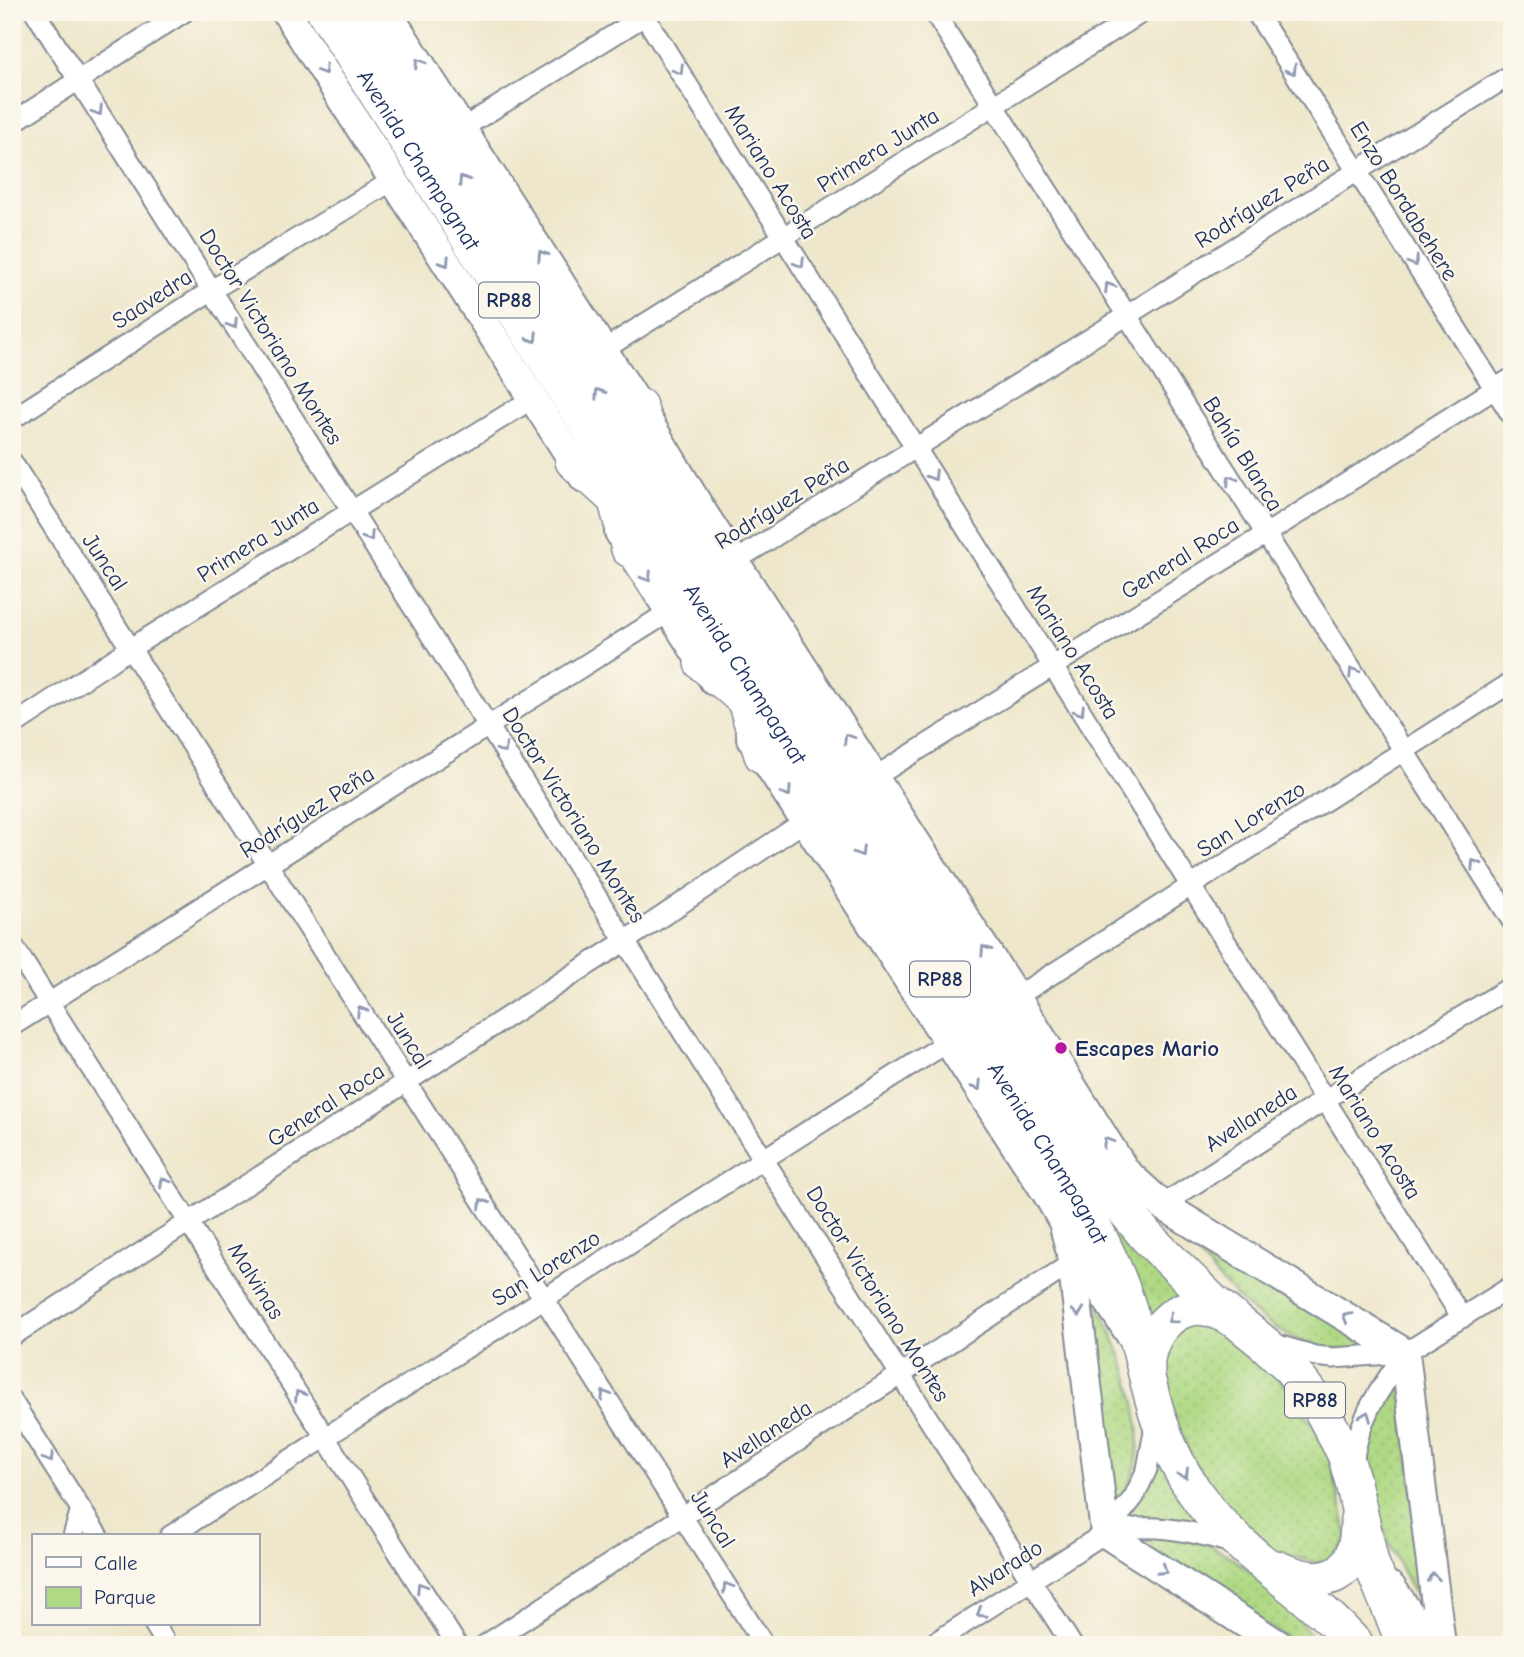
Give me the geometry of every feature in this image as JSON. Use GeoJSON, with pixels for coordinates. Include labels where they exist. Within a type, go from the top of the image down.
{"type":"FeatureCollection","features":[{"type":"Feature","properties":{"kind":"highway","name":"Avenida Champagnat"},"geometry":{"type":"LineString","coordinates":[[325,12],[609,436]]}},
{"type":"Feature","properties":{"kind":"highway","name":"Avenida Champagnat"},"geometry":{"type":"LineString","coordinates":[[356,12],[609,436],[797,732],[1079,1199],[1118,1278],[1140,1349],[1151,1398],[1170,1450],[1192,1489],[1222,1526],[1330,1618],[1356,1645]]}},
{"type":"Feature","properties":{"kind":"highway"},"geometry":{"type":"LineString","coordinates":[[609,436],[657,466],[666,527]]}},
{"type":"Feature","properties":{"kind":"highway"},"geometry":{"type":"LineString","coordinates":[[609,436],[616,502],[666,527]]}},
{"type":"Feature","properties":{"kind":"highway"},"geometry":{"type":"LineString","coordinates":[[739,641],[792,673],[797,732]]}},
{"type":"Feature","properties":{"kind":"highway"},"geometry":{"type":"LineString","coordinates":[[739,641],[745,700],[797,732]]}},
{"type":"Feature","properties":{"kind":"highway","name":"Avenida Champagnat"},"geometry":{"type":"LineString","coordinates":[[797,732],[1102,1183],[1140,1231],[1230,1316],[1288,1365],[1312,1397],[1345,1454],[1366,1543],[1385,1599],[1405,1645]]}},
{"type":"Feature","properties":{"kind":"highway","name":"RP88"},"geometry":{"type":"LineString","coordinates":[[1151,1398],[1147,1366],[1151,1344],[1158,1330],[1186,1309],[1207,1308],[1230,1316]]}},
{"type":"Feature","properties":{"kind":"highway","name":"RP88"},"geometry":{"type":"LineString","coordinates":[[1257,1556],[1278,1569],[1306,1579],[1332,1576],[1347,1564],[1356,1547],[1358,1535],[1355,1494]]}},
{"type":"Feature","properties":{"kind":"street","name":"Doctor Victoriano Montes"},"geometry":{"type":"LineString","coordinates":[[35,12],[1072,1645]]}},
{"type":"Feature","properties":{"kind":"street"},"geometry":{"type":"LineString","coordinates":[[12,123],[184,12]]}},
{"type":"Feature","properties":{"kind":"street","name":"Avenida Champagnat"},"geometry":{"type":"LineString","coordinates":[[286,12],[532,399],[609,436]]}},
{"type":"Feature","properties":{"kind":"street","name":"Avenida Champagnat"},"geometry":{"type":"LineString","coordinates":[[387,12],[603,350],[609,436],[797,732],[873,778],[1016,997],[1125,1171],[1230,1316]]}},
{"type":"Feature","properties":{"kind":"street","name":"Bahía Blanca"},"geometry":{"type":"LineString","coordinates":[[934,12],[1512,921]]}},
{"type":"Feature","properties":{"kind":"street","name":"Primera Junta"},"geometry":{"type":"LineString","coordinates":[[603,350],[1143,12]]}},
{"type":"Feature","properties":{"kind":"street","name":"Enzo Bordabehere"},"geometry":{"type":"LineString","coordinates":[[1256,12],[1512,416]]}},
{"type":"Feature","properties":{"kind":"street"},"geometry":{"type":"LineString","coordinates":[[461,129],[646,14]]}},
{"type":"Feature","properties":{"kind":"street","name":"Mariano Acosta"},"geometry":{"type":"LineString","coordinates":[[646,14],[784,239],[1462,1318]]}},
{"type":"Feature","properties":{"kind":"street","name":"Rodríguez Peña"},"geometry":{"type":"LineString","coordinates":[[12,1026],[489,726],[703,584],[1126,315],[1512,74]]}},
{"type":"Feature","properties":{"kind":"street","name":"Saavedra"},"geometry":{"type":"LineString","coordinates":[[12,419],[212,290],[393,181]]}},
{"type":"Feature","properties":{"kind":"street","name":"General Roca"},"geometry":{"type":"LineString","coordinates":[[873,778],[1512,378]]}},
{"type":"Feature","properties":{"kind":"street","name":"Primera Junta"},"geometry":{"type":"LineString","coordinates":[[12,726],[131,648],[532,399]]}},
{"type":"Feature","properties":{"kind":"street","name":"Juncal"},"geometry":{"type":"LineString","coordinates":[[12,462],[764,1645]]}},
{"type":"Feature","properties":{"kind":"street","name":"San Lorenzo"},"geometry":{"type":"LineString","coordinates":[[1016,997],[1512,682]]}},
{"type":"Feature","properties":{"kind":"street","name":"Avenida Champagnat"},"geometry":{"type":"LineString","coordinates":[[797,732],[806,821],[1057,1210],[1105,1298],[1140,1349]]}},
{"type":"Feature","properties":{"kind":"street","name":"General Roca"},"geometry":{"type":"LineString","coordinates":[[12,1336],[625,941],[806,821]]}},
{"type":"Feature","properties":{"kind":"street","name":"Malvinas"},"geometry":{"type":"LineString","coordinates":[[12,944],[457,1645]]}},
{"type":"Feature","properties":{"kind":"street","name":"Avellaneda"},"geometry":{"type":"LineString","coordinates":[[1162,1205],[1326,1099],[1512,986]]}},
{"type":"Feature","properties":{"kind":"street","name":"San Lorenzo"},"geometry":{"type":"LineString","coordinates":[[173,1534],[948,1042]]}},
{"type":"Feature","properties":{"kind":"street","name":"Avenida Champagnat"},"geometry":{"type":"LineString","coordinates":[[1125,1171],[1162,1205],[1405,1353]]}},
{"type":"Feature","properties":{"kind":"street","name":"Avenida Champagnat"},"geometry":{"type":"LineString","coordinates":[[1057,1210],[1072,1263],[1105,1533]]}},
{"type":"Feature","properties":{"kind":"street","name":"Avellaneda"},"geometry":{"type":"LineString","coordinates":[[485,1645],[1072,1263]]}},
{"type":"Feature","properties":{"kind":"street"},"geometry":{"type":"LineString","coordinates":[[1355,1494],[1354,1458],[1364,1419],[1382,1384],[1405,1353],[1512,1286]]}},
{"type":"Feature","properties":{"kind":"street"},"geometry":{"type":"LineString","coordinates":[[1230,1316],[1280,1346],[1315,1356],[1351,1358],[1405,1353]]}},
{"type":"Feature","properties":{"kind":"street"},"geometry":{"type":"LineString","coordinates":[[1405,1353],[1441,1645]]}},
{"type":"Feature","properties":{"kind":"street","name":"Alvarado"},"geometry":{"type":"LineString","coordinates":[[931,1645],[1105,1533],[1127,1509],[1147,1469],[1154,1439],[1151,1398]]}},
{"type":"Feature","properties":{"kind":"street"},"geometry":{"type":"LineString","coordinates":[[15,1410],[97,1534]]}},
{"type":"Feature","properties":{"kind":"street"},"geometry":{"type":"LineString","coordinates":[[74,1534],[81,1509]]}},
{"type":"Feature","properties":{"kind":"street","name":"Alvarado"},"geometry":{"type":"LineString","coordinates":[[1105,1533],[1132,1528],[1177,1529],[1221,1540],[1257,1556]]}},
{"type":"Feature","properties":{"kind":"street"},"geometry":{"type":"LineString","coordinates":[[1105,1533],[1279,1645]]}},
{"type":"Feature","properties":{"kind":"street","name":"Avenida Champagnat"},"geometry":{"type":"LineString","coordinates":[[1366,1543],[1391,1588],[1431,1645]]}},
{"type":"Feature","properties":{"kind":"street","name":"Avenida Champagnat"},"geometry":{"type":"LineString","coordinates":[[1290,1584],[1334,1645]]}},
{"type":"Feature","properties":{"kind":"street"},"geometry":{"type":"LineString","coordinates":[[153,1626],[167,1645]]}},
{"type":"Feature","properties":{"kind":"green space"},"geometry":{"type":"Polygon","coordinates":[[[711,592],[1194,1295],[1151,1319],[711,592]]]}},
{"type":"Feature","properties":{"kind":"green space"},"geometry":{"type":"Polygon","coordinates":[[[1178,1231],[1378,1345],[1345,1350],[1319,1347],[1272,1326],[1230,1291],[1178,1231]]]}},
{"type":"Feature","properties":{"kind":"green space"},"geometry":{"type":"Polygon","coordinates":[[[1082,1274],[1124,1363],[1137,1412],[1137,1459],[1127,1487],[1110,1512],[1082,1274]]]}},
{"type":"Feature","properties":{"kind":"green space"},"geometry":{"type":"Polygon","coordinates":[[[1180,1324],[1214,1325],[1261,1354],[1327,1444],[1348,1538],[1327,1565],[1271,1551],[1210,1495],[1162,1394],[1163,1345],[1180,1324]]]}},
{"type":"Feature","properties":{"kind":"green space"},"geometry":{"type":"Polygon","coordinates":[[[1400,1375],[1426,1615],[1382,1527],[1370,1480],[1368,1456],[1373,1424],[1400,1375]]]}},
{"type":"Feature","properties":{"kind":"green space"},"geometry":{"type":"Polygon","coordinates":[[[1160,1456],[1215,1531],[1118,1525],[1160,1456]]]}},
{"type":"Feature","properties":{"kind":"green space"},"geometry":{"type":"Polygon","coordinates":[[[1142,1535],[1195,1541],[1234,1559],[1266,1586],[1320,1645],[1298,1645],[1130,1539],[1142,1535]]]}},
{"type":"Feature","properties":{"kind":"place","name":"Escapes Mario"},"geometry":{"type":"Point","coordinates":[1061,1048]}}]}
